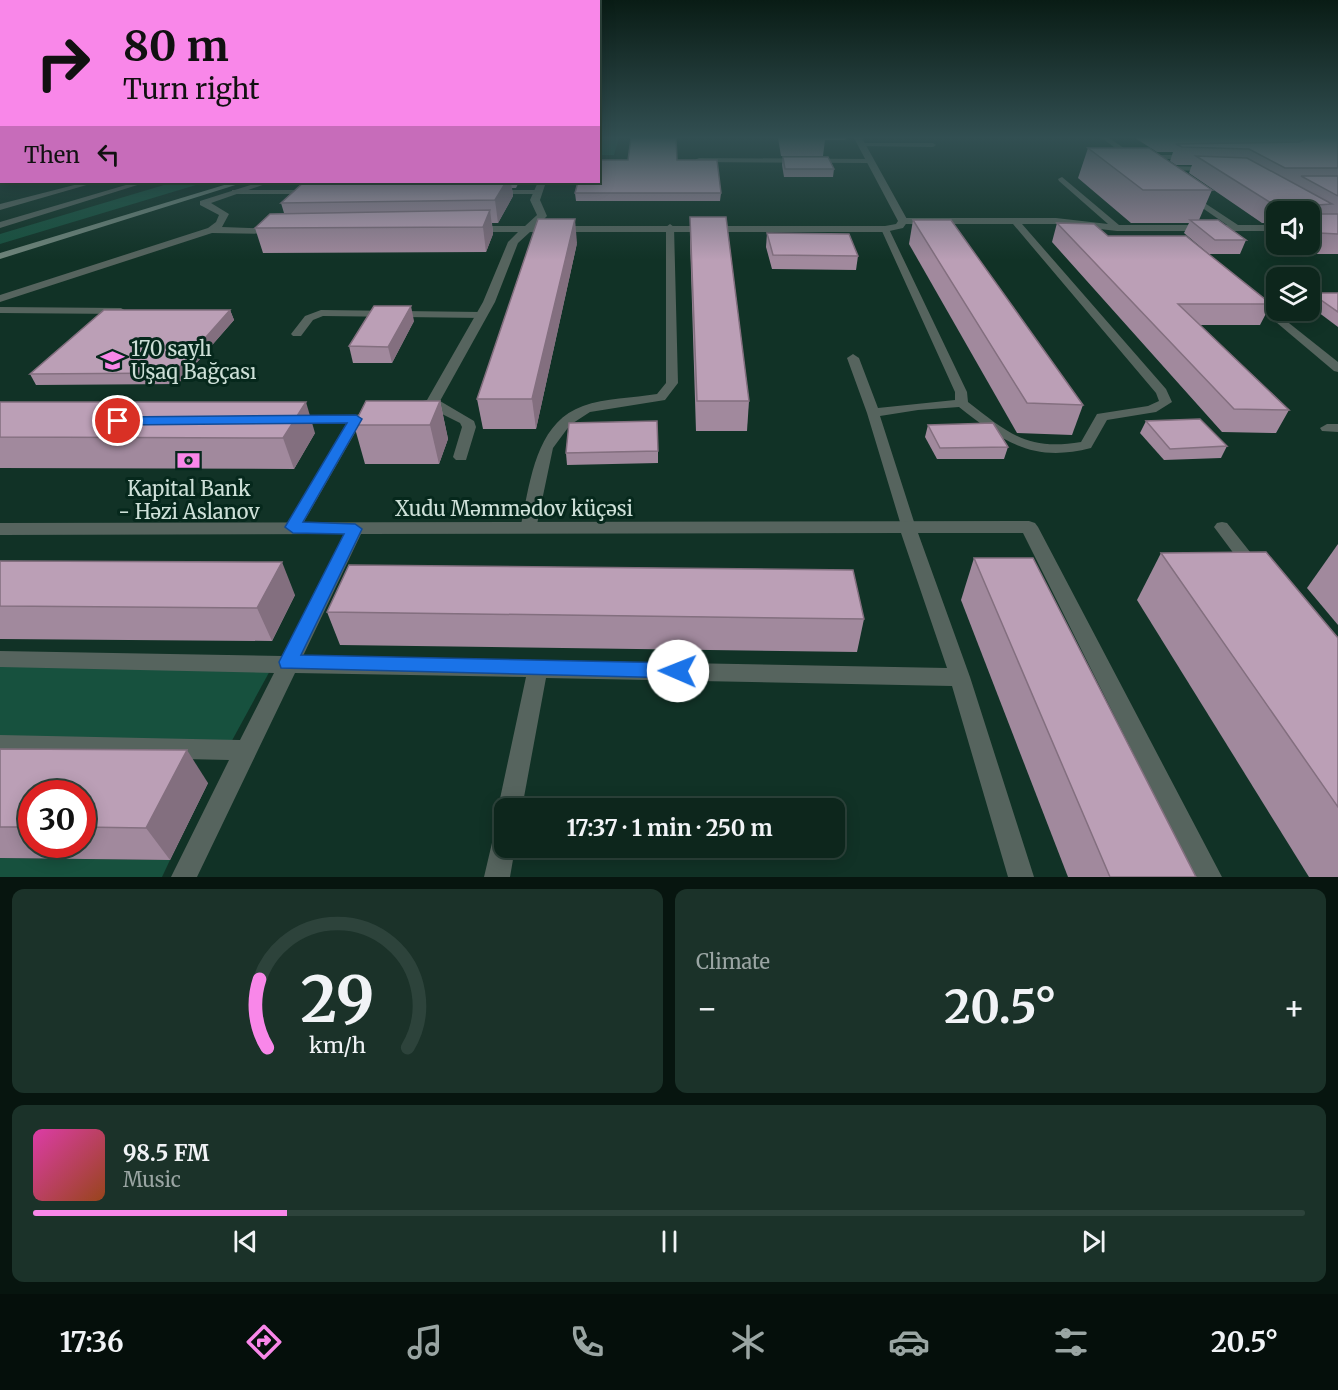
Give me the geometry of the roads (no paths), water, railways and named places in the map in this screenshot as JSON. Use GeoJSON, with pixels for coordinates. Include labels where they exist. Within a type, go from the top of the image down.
{"type":"FeatureCollection","features":[{"type":"Feature","properties":{"kind":"main road"},"geometry":{"type":"LineString","coordinates":[[0,252],[223,185]]}},
{"type":"Feature","properties":{"kind":"main road"},"geometry":{"type":"LineString","coordinates":[[0,256],[223,185]]}},
{"type":"Feature","properties":{"kind":"street"},"geometry":{"type":"LineString","coordinates":[[458,229],[670,227],[885,229],[900,226],[903,221],[879,179]]}},
{"type":"Feature","properties":{"kind":"street"},"geometry":{"type":"LineString","coordinates":[[0,298],[211,230],[220,224],[224,214],[202,203],[264,183]]}},
{"type":"Feature","properties":{"kind":"street"},"geometry":{"type":"LineString","coordinates":[[223,185],[235,192]]}},
{"type":"Feature","properties":{"kind":"street"},"geometry":{"type":"LineString","coordinates":[[432,403],[482,315],[513,242],[542,216],[542,210],[536,204],[539,187]]}},
{"type":"Feature","properties":{"kind":"street"},"geometry":{"type":"LineString","coordinates":[[211,230],[233,233],[292,232]]}},
{"type":"Feature","properties":{"kind":"street"},"geometry":{"type":"LineString","coordinates":[[273,420],[356,419],[432,403],[467,421],[469,428],[461,457]]}},
{"type":"Feature","properties":{"kind":"street","name":"Xudu Məmmədov küçəsi"},"geometry":{"type":"LineString","coordinates":[[0,529],[1029,527],[1209,877]]}},
{"type":"Feature","properties":{"kind":"street"},"geometry":{"type":"LineString","coordinates":[[908,528],[960,677],[1021,877]]}},
{"type":"Feature","properties":{"kind":"street"},"geometry":{"type":"LineString","coordinates":[[184,877],[355,529]]}},
{"type":"Feature","properties":{"kind":"street"},"geometry":{"type":"LineString","coordinates":[[0,658],[960,677]]}},
{"type":"Feature","properties":{"kind":"street"},"geometry":{"type":"LineString","coordinates":[[512,798],[538,668]]}},
{"type":"Feature","properties":{"kind":"street"},"geometry":{"type":"LineString","coordinates":[[0,745],[247,750]]}},
{"type":"Feature","properties":{"kind":"street"},"geometry":{"type":"LineString","coordinates":[[497,877],[500,858]]}},
{"type":"Feature","properties":{"kind":"lane"},"geometry":{"type":"LineString","coordinates":[[1062,179],[1117,228]]}},
{"type":"Feature","properties":{"kind":"lane"},"geometry":{"type":"LineString","coordinates":[[0,207],[89,183]]}},
{"type":"Feature","properties":{"kind":"lane"},"geometry":{"type":"LineString","coordinates":[[0,225],[140,183]]}},
{"type":"Feature","properties":{"kind":"lane"},"geometry":{"type":"LineString","coordinates":[[490,192],[539,187]]}},
{"type":"Feature","properties":{"kind":"lane"},"geometry":{"type":"LineString","coordinates":[[1179,188],[1236,228]]}},
{"type":"Feature","properties":{"kind":"lane"},"geometry":{"type":"LineString","coordinates":[[235,192],[325,192]]}},
{"type":"Feature","properties":{"kind":"lane"},"geometry":{"type":"LineString","coordinates":[[903,221],[1056,222],[1117,228],[1266,228]]}},
{"type":"Feature","properties":{"kind":"lane"},"geometry":{"type":"LineString","coordinates":[[873,414],[918,406],[962,403],[1007,438],[1038,449],[1070,448],[1086,445],[1102,417],[1114,412],[1144,410],[1161,406],[1166,402],[1162,392],[1015,221]]}},
{"type":"Feature","properties":{"kind":"lane"},"geometry":{"type":"LineString","coordinates":[[528,529],[546,448],[566,422],[586,409],[661,397],[672,384],[670,227]]}},
{"type":"Feature","properties":{"kind":"lane"},"geometry":{"type":"LineString","coordinates":[[885,229],[961,392],[962,403]]}},
{"type":"Feature","properties":{"kind":"lane"},"geometry":{"type":"LineString","coordinates":[[1171,229],[1188,243]]}},
{"type":"Feature","properties":{"kind":"lane"},"geometry":{"type":"LineString","coordinates":[[1250,294],[1338,368]]}},
{"type":"Feature","properties":{"kind":"lane"},"geometry":{"type":"LineString","coordinates":[[0,310],[128,311]]}},
{"type":"Feature","properties":{"kind":"lane"},"geometry":{"type":"LineString","coordinates":[[297,334],[309,318],[321,313],[482,315]]}},
{"type":"Feature","properties":{"kind":"lane"},"geometry":{"type":"LineString","coordinates":[[853,358],[908,528]]}},
{"type":"Feature","properties":{"kind":"lane"},"geometry":{"type":"LineString","coordinates":[[293,527],[356,419]]}},
{"type":"Feature","properties":{"kind":"lane"},"geometry":{"type":"LineString","coordinates":[[1222,527],[1266,584]]}},
{"type":"Feature","properties":{"kind":"place","name":"170 saylı Uşaq Bağçası"},"geometry":{"type":"Point","coordinates":[113,360]}},
{"type":"Feature","properties":{"kind":"place","name":"Kapital Bank - Həzi Aslanov"},"geometry":{"type":"Point","coordinates":[189,460]}}]}
